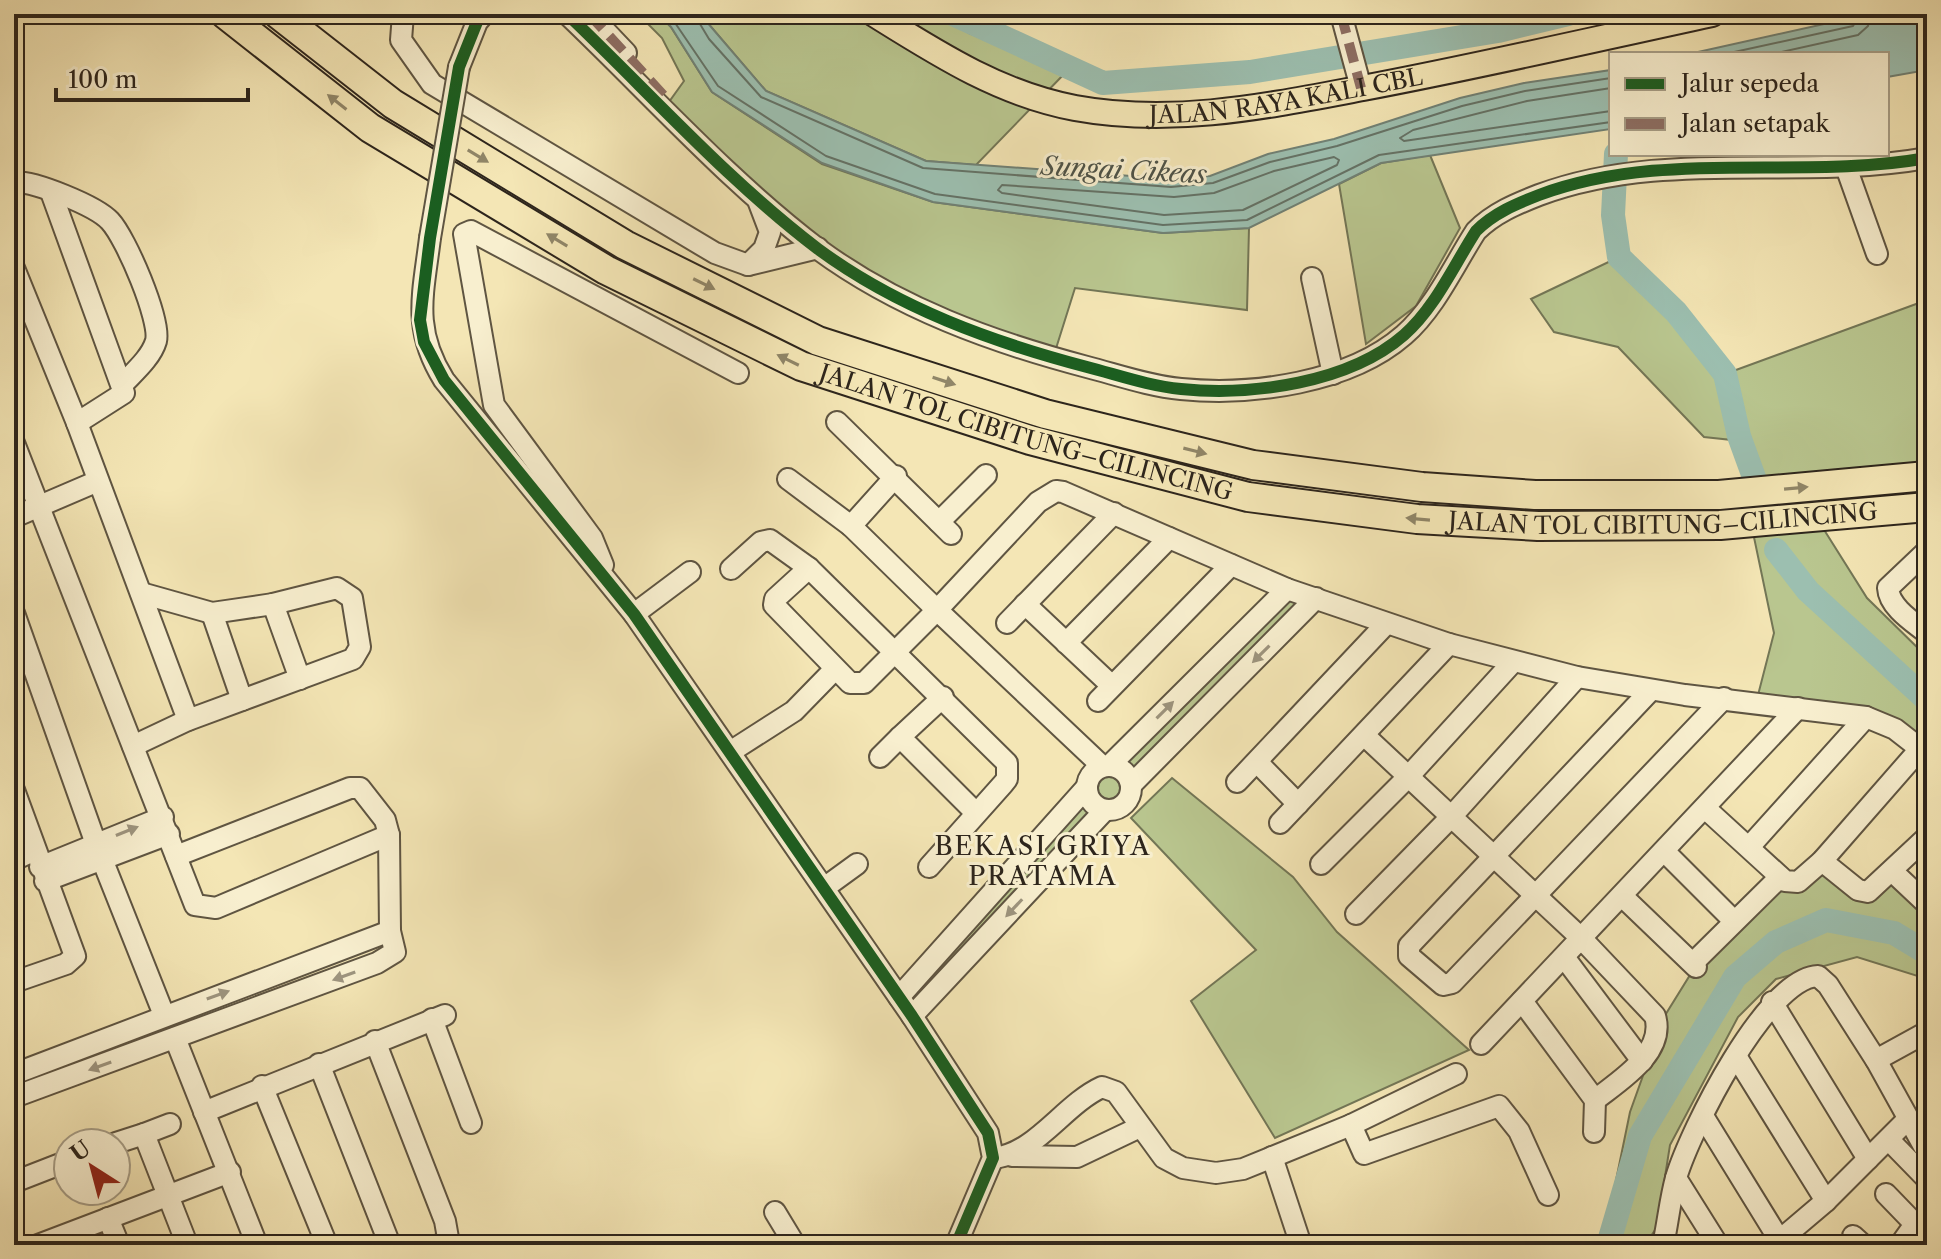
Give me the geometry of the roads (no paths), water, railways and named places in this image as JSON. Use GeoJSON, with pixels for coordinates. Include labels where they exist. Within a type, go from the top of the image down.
{"type":"FeatureCollection","features":[{"type":"Feature","properties":{"kind":"highway","name":"JALAN TOL CIBITUNG–CILINCING"},"geometry":{"type":"LineString","coordinates":[[225,14],[370,128],[606,270],[801,366],[1030,440],[1248,497],[1461,522],[1538,526],[1720,525],[1927,507]]}},
{"type":"Feature","properties":{"kind":"highway","name":"JALAN TOL CIBITUNG–CILINCING"},"geometry":{"type":"LineString","coordinates":[[278,14],[393,104],[598,229],[818,341],[1045,414],[1253,465],[1422,487],[1535,495],[1719,495],[1927,476]]}},
{"type":"Feature","properties":{"kind":"main road","name":"JALAN RAYA KALI CBL"},"geometry":{"type":"LineString","coordinates":[[874,14],[967,71],[992,82],[1062,105],[1130,116],[1240,110],[1361,88],[1712,14]]}},
{"type":"Feature","properties":{"kind":"street"},"geometry":{"type":"LineString","coordinates":[[403,14],[401,40],[432,84],[715,253],[748,265],[818,248]]}},
{"type":"Feature","properties":{"kind":"street"},"geometry":{"type":"LineString","coordinates":[[484,14],[477,22],[459,67],[430,238],[420,320],[432,361],[634,614],[912,1016],[1003,1157]]}},
{"type":"Feature","properties":{"kind":"street"},"geometry":{"type":"LineString","coordinates":[[567,14],[755,197],[818,248],[872,285],[1018,349],[1159,386],[1240,391],[1333,374],[1369,360],[1417,323],[1476,231],[1487,220],[1515,204],[1570,184],[1647,169],[1750,165],[1846,167],[1927,158]]}},
{"type":"Feature","properties":{"kind":"street"},"geometry":{"type":"LineString","coordinates":[[589,14],[651,79],[718,164]]}},
{"type":"Feature","properties":{"kind":"street"},"geometry":{"type":"LineString","coordinates":[[1341,14],[1361,88]]}},
{"type":"Feature","properties":{"kind":"street"},"geometry":{"type":"LineString","coordinates":[[1846,167],[1877,254]]}},
{"type":"Feature","properties":{"kind":"street"},"geometry":{"type":"LineString","coordinates":[[14,182],[78,202],[110,220],[151,309],[155,343],[122,385]]}},
{"type":"Feature","properties":{"kind":"street"},"geometry":{"type":"LineString","coordinates":[[51,192],[122,385],[122,397],[77,423]]}},
{"type":"Feature","properties":{"kind":"street"},"geometry":{"type":"LineString","coordinates":[[748,265],[764,249],[770,232],[755,197]]}},
{"type":"Feature","properties":{"kind":"street"},"geometry":{"type":"LineString","coordinates":[[610,584],[592,538],[494,405],[464,234],[471,231],[738,373]]}},
{"type":"Feature","properties":{"kind":"street"},"geometry":{"type":"LineString","coordinates":[[14,268],[77,423],[188,720]]}},
{"type":"Feature","properties":{"kind":"street"},"geometry":{"type":"LineString","coordinates":[[1312,278],[1333,374]]}},
{"type":"Feature","properties":{"kind":"street"},"geometry":{"type":"LineString","coordinates":[[837,422],[896,476],[945,528],[986,475]]}},
{"type":"Feature","properties":{"kind":"street"},"geometry":{"type":"LineString","coordinates":[[14,443],[166,825],[192,901],[200,908],[216,908],[389,835]]}},
{"type":"Feature","properties":{"kind":"street"},"geometry":{"type":"LineString","coordinates":[[851,526],[896,476]]}},
{"type":"Feature","properties":{"kind":"street"},"geometry":{"type":"LineString","coordinates":[[788,479],[851,526],[1106,766],[1120,768],[1131,785]]}},
{"type":"Feature","properties":{"kind":"street"},"geometry":{"type":"LineString","coordinates":[[14,517],[98,481]]}},
{"type":"Feature","properties":{"kind":"street"},"geometry":{"type":"LineString","coordinates":[[809,568],[775,599],[774,605],[850,683],[860,685],[897,653],[1038,502],[1056,491],[1091,501],[1287,589],[1512,663],[1651,690],[1866,717],[1888,725],[1923,752],[1822,861],[1798,882],[1789,883],[1780,877],[1750,846],[1705,808]]}},
{"type":"Feature","properties":{"kind":"street"},"geometry":{"type":"LineString","coordinates":[[1007,623],[1114,513]]}},
{"type":"Feature","properties":{"kind":"street"},"geometry":{"type":"LineString","coordinates":[[1066,643],[1169,538]]}},
{"type":"Feature","properties":{"kind":"street"},"geometry":{"type":"LineString","coordinates":[[731,569],[767,539],[809,568],[1007,763],[1007,779],[929,867]]}},
{"type":"Feature","properties":{"kind":"street"},"geometry":{"type":"LineString","coordinates":[[1926,630],[1893,603],[1888,588],[1927,551]]}},
{"type":"Feature","properties":{"kind":"street"},"geometry":{"type":"LineString","coordinates":[[1098,701],[1231,565]]}},
{"type":"Feature","properties":{"kind":"street"},"geometry":{"type":"LineString","coordinates":[[634,614],[690,572]]}},
{"type":"Feature","properties":{"kind":"street"},"geometry":{"type":"LineString","coordinates":[[133,746],[188,720],[353,659],[357,653],[357,613],[352,598],[337,588],[273,604],[212,613],[141,593]]}},
{"type":"Feature","properties":{"kind":"street"},"geometry":{"type":"LineString","coordinates":[[899,997],[1086,788],[1090,775],[1106,766],[1287,589]]}},
{"type":"Feature","properties":{"kind":"street"},"geometry":{"type":"LineString","coordinates":[[912,1016],[1105,810],[1122,806],[1129,797],[1131,785],[1316,598]]}},
{"type":"Feature","properties":{"kind":"street"},"geometry":{"type":"LineString","coordinates":[[273,604],[300,679]]}},
{"type":"Feature","properties":{"kind":"street"},"geometry":{"type":"LineString","coordinates":[[1025,604],[1112,686]]}},
{"type":"Feature","properties":{"kind":"street"},"geometry":{"type":"LineString","coordinates":[[14,613],[100,851],[164,1015]]}},
{"type":"Feature","properties":{"kind":"street"},"geometry":{"type":"LineString","coordinates":[[212,613],[242,700]]}},
{"type":"Feature","properties":{"kind":"street"},"geometry":{"type":"LineString","coordinates":[[1237,782],[1386,624]]}},
{"type":"Feature","properties":{"kind":"street"},"geometry":{"type":"LineString","coordinates":[[1280,823],[1449,644]]}},
{"type":"Feature","properties":{"kind":"street"},"geometry":{"type":"LineString","coordinates":[[1321,864],[1408,777],[1512,663]]}},
{"type":"Feature","properties":{"kind":"street"},"geometry":{"type":"LineString","coordinates":[[730,752],[794,711],[835,669]]}},
{"type":"Feature","properties":{"kind":"street"},"geometry":{"type":"LineString","coordinates":[[1356,914],[1451,817],[1577,677]]}},
{"type":"Feature","properties":{"kind":"street"},"geometry":{"type":"LineString","coordinates":[[1651,690],[1409,946],[1409,956],[1430,977],[1441,985],[1450,984],[1724,698]]}},
{"type":"Feature","properties":{"kind":"street"},"geometry":{"type":"LineString","coordinates":[[880,757],[943,697]]}},
{"type":"Feature","properties":{"kind":"street"},"geometry":{"type":"LineString","coordinates":[[1481,1044],[1798,708]]}},
{"type":"Feature","properties":{"kind":"street"},"geometry":{"type":"LineString","coordinates":[[1750,846],[1866,717]]}},
{"type":"Feature","properties":{"kind":"street"},"geometry":{"type":"LineString","coordinates":[[1365,736],[1581,938],[1655,1016],[1656,1031],[1642,1061],[1595,1100]]}},
{"type":"Feature","properties":{"kind":"street"},"geometry":{"type":"LineString","coordinates":[[900,737],[975,812]]}},
{"type":"Feature","properties":{"kind":"street"},"geometry":{"type":"LineString","coordinates":[[1257,762],[1298,804]]}},
{"type":"Feature","properties":{"kind":"street"},"geometry":{"type":"LineString","coordinates":[[14,1097],[377,963],[395,952],[390,931],[389,835],[385,820],[367,793],[350,788],[176,856]]}},
{"type":"Feature","properties":{"kind":"street"},"geometry":{"type":"LineString","coordinates":[[1086,788],[1092,802],[1105,810]]}},
{"type":"Feature","properties":{"kind":"street"},"geometry":{"type":"LineString","coordinates":[[14,792],[74,952],[73,960],[14,982]]}},
{"type":"Feature","properties":{"kind":"street"},"geometry":{"type":"LineString","coordinates":[[14,860],[40,866],[100,851],[166,825]]}},
{"type":"Feature","properties":{"kind":"street"},"geometry":{"type":"LineString","coordinates":[[1822,861],[1865,893],[1874,890],[1927,837]]}},
{"type":"Feature","properties":{"kind":"street"},"geometry":{"type":"LineString","coordinates":[[1664,851],[1733,920]]}},
{"type":"Feature","properties":{"kind":"street"},"geometry":{"type":"LineString","coordinates":[[824,888],[857,864]]}},
{"type":"Feature","properties":{"kind":"street"},"geometry":{"type":"LineString","coordinates":[[1893,872],[1927,904]]}},
{"type":"Feature","properties":{"kind":"street"},"geometry":{"type":"LineString","coordinates":[[1622,896],[1694,965],[1733,920],[1780,877]]}},
{"type":"Feature","properties":{"kind":"street"},"geometry":{"type":"LineString","coordinates":[[14,1074],[390,931]]}},
{"type":"Feature","properties":{"kind":"street"},"geometry":{"type":"LineString","coordinates":[[1564,957],[1642,1061]]}},
{"type":"Feature","properties":{"kind":"street"},"geometry":{"type":"LineString","coordinates":[[1663,1245],[1676,1178],[1703,1116],[1736,1056],[1772,1002],[1807,978],[1822,978],[1876,1060],[1927,1152]]}},
{"type":"Feature","properties":{"kind":"street"},"geometry":{"type":"LineString","coordinates":[[1522,1001],[1595,1100],[1594,1132]]}},
{"type":"Feature","properties":{"kind":"street"},"geometry":{"type":"LineString","coordinates":[[1772,1002],[1868,1159]]}},
{"type":"Feature","properties":{"kind":"street"},"geometry":{"type":"LineString","coordinates":[[204,1112],[439,1017],[471,1123]]}},
{"type":"Feature","properties":{"kind":"street"},"geometry":{"type":"LineString","coordinates":[[1876,1060],[1925,1037]]}},
{"type":"Feature","properties":{"kind":"street"},"geometry":{"type":"LineString","coordinates":[[175,1038],[257,1245]]}},
{"type":"Feature","properties":{"kind":"street"},"geometry":{"type":"LineString","coordinates":[[375,1041],[445,1221],[448,1243]]}},
{"type":"Feature","properties":{"kind":"street"},"geometry":{"type":"LineString","coordinates":[[1736,1056],[1826,1201]]}},
{"type":"Feature","properties":{"kind":"street"},"geometry":{"type":"LineString","coordinates":[[319,1064],[390,1245]]}},
{"type":"Feature","properties":{"kind":"street"},"geometry":{"type":"LineString","coordinates":[[956,1245],[1003,1157],[1082,1098],[1102,1087],[1116,1092],[1164,1158],[1183,1168],[1229,1173],[1351,1125],[1456,1074]]}},
{"type":"Feature","properties":{"kind":"street"},"geometry":{"type":"LineString","coordinates":[[262,1086],[327,1245]]}},
{"type":"Feature","properties":{"kind":"street"},"geometry":{"type":"LineString","coordinates":[[1351,1125],[1360,1150],[1367,1153],[1499,1106],[1519,1131],[1548,1195]]}},
{"type":"Feature","properties":{"kind":"street"},"geometry":{"type":"LineString","coordinates":[[1703,1116],[1777,1243],[1826,1201],[1908,1119]]}},
{"type":"Feature","properties":{"kind":"street"},"geometry":{"type":"LineString","coordinates":[[132,1138],[170,1124]]}},
{"type":"Feature","properties":{"kind":"street"},"geometry":{"type":"LineString","coordinates":[[1003,1157],[1077,1157],[1140,1127]]}},
{"type":"Feature","properties":{"kind":"street"},"geometry":{"type":"LineString","coordinates":[[144,1134],[185,1239]]}},
{"type":"Feature","properties":{"kind":"street"},"geometry":{"type":"LineString","coordinates":[[1889,1140],[1927,1179]]}},
{"type":"Feature","properties":{"kind":"street"},"geometry":{"type":"LineString","coordinates":[[1272,1157],[1301,1245]]}},
{"type":"Feature","properties":{"kind":"street"},"geometry":{"type":"LineString","coordinates":[[14,1182],[52,1167]]}},
{"type":"Feature","properties":{"kind":"street"},"geometry":{"type":"LineString","coordinates":[[52,1243],[108,1218],[230,1172]]}},
{"type":"Feature","properties":{"kind":"street"},"geometry":{"type":"LineString","coordinates":[[1676,1178],[1718,1245]]}},
{"type":"Feature","properties":{"kind":"street"},"geometry":{"type":"LineString","coordinates":[[1886,1194],[1915,1224],[1900,1245]]}},
{"type":"Feature","properties":{"kind":"street"},"geometry":{"type":"LineString","coordinates":[[775,1212],[795,1245]]}},
{"type":"Feature","properties":{"kind":"street"},"geometry":{"type":"LineString","coordinates":[[108,1218],[119,1245]]}},
{"type":"Feature","properties":{"kind":"water"},"geometry":{"type":"Polygon","coordinates":[[[658,14],[700,14],[766,91],[926,161],[1172,179],[1210,176],[1268,154],[1334,139],[1460,98],[1524,83],[1609,70],[1609,129],[1381,163],[1249,228],[1163,233],[933,202],[822,163],[712,92],[671,27],[658,14]]]}},
{"type":"Feature","properties":{"kind":"water"},"geometry":{"type":"Polygon","coordinates":[[[1869,14],[1927,14],[1927,70],[1889,77],[1889,52],[1698,52],[1869,14]]]}},
{"type":"Feature","properties":{"kind":"waterway"},"geometry":{"type":"LineString","coordinates":[[953,14],[1103,83],[1250,72],[1498,31],[1568,14]]}},
{"type":"Feature","properties":{"kind":"waterway"},"geometry":{"type":"LineString","coordinates":[[1616,156],[1613,215],[1619,257],[1676,312],[1725,374],[1739,436],[1759,491]]}},
{"type":"Feature","properties":{"kind":"waterway"},"geometry":{"type":"LineString","coordinates":[[1776,550],[1808,591],[1927,700]]}},
{"type":"Feature","properties":{"kind":"waterway"},"geometry":{"type":"LineString","coordinates":[[1608,1245],[1640,1136],[1735,977],[1776,942],[1826,920],[1894,933],[1927,953]]}},
{"type":"Feature","properties":{"kind":"district","name":"BEKASI GRIYA PRATAMA"},"geometry":{"type":"Point","coordinates":[1043,861]}},
{"type":"Feature","properties":{"kind":"water label","name":"Sungai Cikeas"},"geometry":{"type":"Point","coordinates":[1124,170]}}]}
